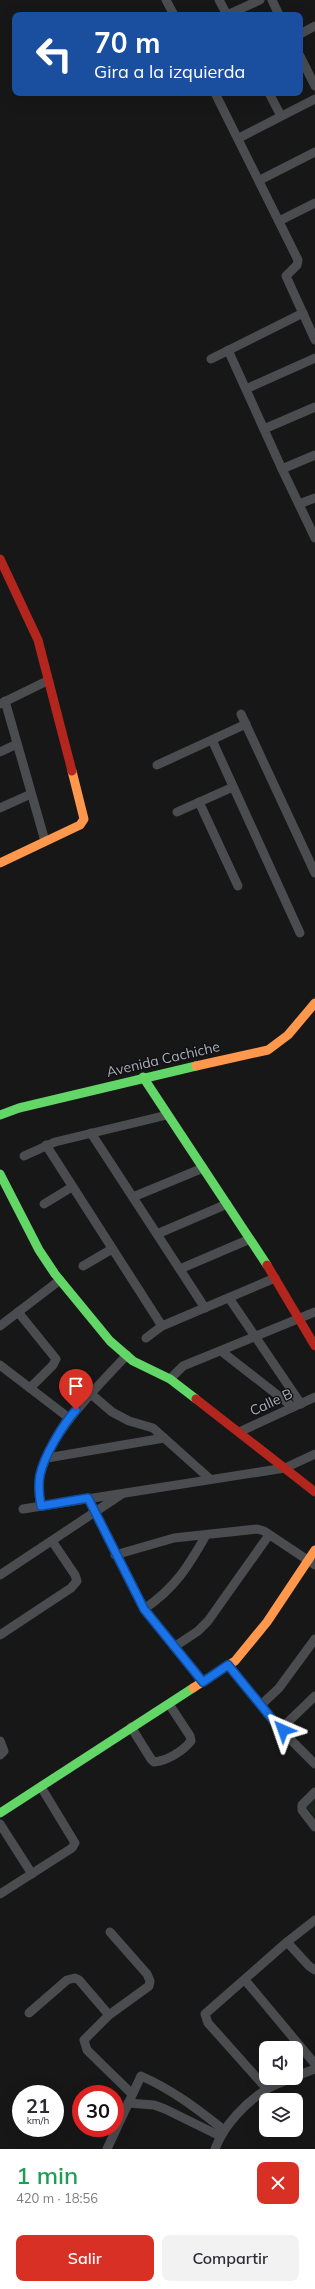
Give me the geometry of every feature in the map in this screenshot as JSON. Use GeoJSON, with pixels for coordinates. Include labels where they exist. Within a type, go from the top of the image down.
{"type":"FeatureCollection","features":[{"type":"Feature","properties":{"kind":"street"},"geometry":{"type":"LineString","coordinates":[[166,0],[172,12]]}},
{"type":"Feature","properties":{"kind":"street"},"geometry":{"type":"LineString","coordinates":[[219,0],[225,12]]}},
{"type":"Feature","properties":{"kind":"street"},"geometry":{"type":"LineString","coordinates":[[234,12],[260,0]]}},
{"type":"Feature","properties":{"kind":"street"},"geometry":{"type":"LineString","coordinates":[[272,0],[278,12]]}},
{"type":"Feature","properties":{"kind":"street"},"geometry":{"type":"LineString","coordinates":[[303,32],[315,26]]}},
{"type":"Feature","properties":{"kind":"street"},"geometry":{"type":"LineString","coordinates":[[303,62],[315,86]]}},
{"type":"Feature","properties":{"kind":"street"},"geometry":{"type":"LineString","coordinates":[[218,96],[298,260],[297,264],[286,276],[315,340]]}},
{"type":"Feature","properties":{"kind":"street"},"geometry":{"type":"LineString","coordinates":[[270,96],[281,116]]}},
{"type":"Feature","properties":{"kind":"street"},"geometry":{"type":"LineString","coordinates":[[239,138],[315,99]]}},
{"type":"Feature","properties":{"kind":"street"},"geometry":{"type":"LineString","coordinates":[[260,180],[315,152]]}},
{"type":"Feature","properties":{"kind":"street"},"geometry":{"type":"LineString","coordinates":[[279,221],[315,203]]}},
{"type":"Feature","properties":{"kind":"street"},"geometry":{"type":"LineString","coordinates":[[211,359],[303,313]]}},
{"type":"Feature","properties":{"kind":"street"},"geometry":{"type":"LineString","coordinates":[[228,350],[315,538]]}},
{"type":"Feature","properties":{"kind":"street"},"geometry":{"type":"LineString","coordinates":[[246,389],[315,358]]}},
{"type":"Feature","properties":{"kind":"street"},"geometry":{"type":"LineString","coordinates":[[264,428],[315,407]]}},
{"type":"Feature","properties":{"kind":"street"},"geometry":{"type":"LineString","coordinates":[[282,469],[315,455]]}},
{"type":"Feature","properties":{"kind":"street"},"geometry":{"type":"LineString","coordinates":[[299,504],[315,498]]}},
{"type":"Feature","properties":{"kind":"street"},"geometry":{"type":"LineString","coordinates":[[0,559],[38,640],[47,681],[84,819],[80,825],[0,863]]}},
{"type":"Feature","properties":{"kind":"street"},"geometry":{"type":"LineString","coordinates":[[45,842],[18,744],[3,702],[47,681]]}},
{"type":"Feature","properties":{"kind":"street"},"geometry":{"type":"LineString","coordinates":[[241,714],[315,873]]}},
{"type":"Feature","properties":{"kind":"street"},"geometry":{"type":"LineString","coordinates":[[157,765],[246,724]]}},
{"type":"Feature","properties":{"kind":"street"},"geometry":{"type":"LineString","coordinates":[[212,740],[300,933]]}},
{"type":"Feature","properties":{"kind":"street"},"geometry":{"type":"LineString","coordinates":[[0,752],[18,744]]}},
{"type":"Feature","properties":{"kind":"street"},"geometry":{"type":"LineString","coordinates":[[177,812],[234,787]]}},
{"type":"Feature","properties":{"kind":"street"},"geometry":{"type":"LineString","coordinates":[[0,808],[31,794]]}},
{"type":"Feature","properties":{"kind":"street"},"geometry":{"type":"LineString","coordinates":[[199,802],[238,886]]}},
{"type":"Feature","properties":{"kind":"street","name":"Avenida Cachiche"},"geometry":{"type":"LineString","coordinates":[[0,1115],[19,1108],[143,1077],[268,1050],[285,1038],[315,1003]]}},
{"type":"Feature","properties":{"kind":"street"},"geometry":{"type":"LineString","coordinates":[[143,1077],[296,1310],[297,1319],[315,1346]]}},
{"type":"Feature","properties":{"kind":"street"},"geometry":{"type":"LineString","coordinates":[[24,1156],[46,1145],[167,1115]]}},
{"type":"Feature","properties":{"kind":"street"},"geometry":{"type":"LineString","coordinates":[[91,1133],[205,1308]]}},
{"type":"Feature","properties":{"kind":"street"},"geometry":{"type":"LineString","coordinates":[[46,1145],[162,1326]]}},
{"type":"Feature","properties":{"kind":"street"},"geometry":{"type":"LineString","coordinates":[[133,1197],[203,1168]]}},
{"type":"Feature","properties":{"kind":"street"},"geometry":{"type":"LineString","coordinates":[[0,1174],[39,1250],[60,1280],[110,1341],[147,1369],[170,1379],[315,1492]]}},
{"type":"Feature","properties":{"kind":"street"},"geometry":{"type":"LineString","coordinates":[[44,1204],[72,1187]]}},
{"type":"Feature","properties":{"kind":"street"},"geometry":{"type":"LineString","coordinates":[[157,1234],[226,1204]]}},
{"type":"Feature","properties":{"kind":"street"},"geometry":{"type":"LineString","coordinates":[[180,1269],[250,1239]]}},
{"type":"Feature","properties":{"kind":"street"},"geometry":{"type":"LineString","coordinates":[[83,1266],[112,1249]]}},
{"type":"Feature","properties":{"kind":"street"},"geometry":{"type":"LineString","coordinates":[[146,1338],[162,1326],[275,1278]]}},
{"type":"Feature","properties":{"kind":"street"},"geometry":{"type":"LineString","coordinates":[[0,1326],[60,1280]]}},
{"type":"Feature","properties":{"kind":"street"},"geometry":{"type":"LineString","coordinates":[[229,1298],[255,1337],[297,1406]]}},
{"type":"Feature","properties":{"kind":"street"},"geometry":{"type":"LineString","coordinates":[[18,1312],[56,1359],[53,1365],[30,1388]]}},
{"type":"Feature","properties":{"kind":"street"},"geometry":{"type":"LineString","coordinates":[[170,1379],[183,1366],[315,1312]]}},
{"type":"Feature","properties":{"kind":"street"},"geometry":{"type":"LineString","coordinates":[[221,1351],[297,1406]]}},
{"type":"Feature","properties":{"kind":"street"},"geometry":{"type":"LineString","coordinates":[[41,1506],[38,1485],[40,1474],[69,1418],[127,1355]]}},
{"type":"Feature","properties":{"kind":"street"},"geometry":{"type":"LineString","coordinates":[[0,1365],[69,1418]]}},
{"type":"Feature","properties":{"kind":"street"},"geometry":{"type":"LineString","coordinates":[[91,1394],[112,1412],[129,1421],[152,1428],[210,1479]]}},
{"type":"Feature","properties":{"kind":"street","name":"Calle B"},"geometry":{"type":"LineString","coordinates":[[239,1432],[315,1398]]}},
{"type":"Feature","properties":{"kind":"street"},"geometry":{"type":"LineString","coordinates":[[47,1458],[164,1438]]}},
{"type":"Feature","properties":{"kind":"street"},"geometry":{"type":"LineString","coordinates":[[23,1509],[285,1468],[315,1454]]}},
{"type":"Feature","properties":{"kind":"street"},"geometry":{"type":"LineString","coordinates":[[0,1575],[125,1492]]}},
{"type":"Feature","properties":{"kind":"street"},"geometry":{"type":"LineString","coordinates":[[88,1498],[94,1513],[144,1609],[203,1682]]}},
{"type":"Feature","properties":{"kind":"street"},"geometry":{"type":"LineString","coordinates":[[115,1554],[174,1538],[257,1529],[312,1562]]}},
{"type":"Feature","properties":{"kind":"street"},"geometry":{"type":"LineString","coordinates":[[144,1609],[175,1584],[190,1563],[206,1535]]}},
{"type":"Feature","properties":{"kind":"street"},"geometry":{"type":"LineString","coordinates":[[174,1646],[198,1631],[208,1621],[269,1535]]}},
{"type":"Feature","properties":{"kind":"street"},"geometry":{"type":"LineString","coordinates":[[0,1635],[72,1588],[76,1581],[75,1575],[52,1541]]}},
{"type":"Feature","properties":{"kind":"street"},"geometry":{"type":"LineString","coordinates":[[0,1813],[228,1665],[247,1648],[263,1627],[312,1562],[315,1550]]}},
{"type":"Feature","properties":{"kind":"street"},"geometry":{"type":"LineString","coordinates":[[261,1705],[279,1688],[315,1639]]}},
{"type":"Feature","properties":{"kind":"street"},"geometry":{"type":"LineString","coordinates":[[228,1665],[277,1725],[281,1726],[285,1734],[315,1764]]}},
{"type":"Feature","properties":{"kind":"street"},"geometry":{"type":"LineString","coordinates":[[281,1726],[313,1701]]}},
{"type":"Feature","properties":{"kind":"street"},"geometry":{"type":"LineString","coordinates":[[131,1727],[150,1759],[154,1762],[162,1761],[188,1746],[191,1741],[190,1736],[169,1704]]}},
{"type":"Feature","properties":{"kind":"street"},"geometry":{"type":"LineString","coordinates":[[0,1741],[4,1751],[0,1755]]}},
{"type":"Feature","properties":{"kind":"street"},"geometry":{"type":"LineString","coordinates":[[0,1894],[72,1848],[75,1843],[41,1787]]}},
{"type":"Feature","properties":{"kind":"street"},"geometry":{"type":"LineString","coordinates":[[315,1792],[302,1805],[302,1810],[315,1827]]}},
{"type":"Feature","properties":{"kind":"street"},"geometry":{"type":"LineString","coordinates":[[0,1824],[32,1874]]}},
{"type":"Feature","properties":{"kind":"street"},"geometry":{"type":"LineString","coordinates":[[267,2089],[208,2022],[206,2014],[315,1920]]}},
{"type":"Feature","properties":{"kind":"street"},"geometry":{"type":"LineString","coordinates":[[110,1932],[147,1974],[150,1981],[149,1986],[109,2015],[84,2040],[87,2050],[132,2094]]}},
{"type":"Feature","properties":{"kind":"street"},"geometry":{"type":"LineString","coordinates":[[288,1942],[309,1966],[315,1970]]}},
{"type":"Feature","properties":{"kind":"street"},"geometry":{"type":"LineString","coordinates":[[29,2013],[67,1980],[75,1978],[79,1980],[109,2015]]}},
{"type":"Feature","properties":{"kind":"street"},"geometry":{"type":"LineString","coordinates":[[245,1980],[315,2064]]}},
{"type":"Feature","properties":{"kind":"street"},"geometry":{"type":"LineString","coordinates":[[303,2073],[315,2069]]}},
{"type":"Feature","properties":{"kind":"street"},"geometry":{"type":"LineString","coordinates":[[107,2149],[141,2076],[165,2086],[186,2099],[222,2133]]}},
{"type":"Feature","properties":{"kind":"street"},"geometry":{"type":"LineString","coordinates":[[215,2149],[222,2133],[238,2113],[267,2089],[276,2085]]}},
{"type":"Feature","properties":{"kind":"street"},"geometry":{"type":"LineString","coordinates":[[128,2103],[154,2106],[165,2109],[222,2133]]}},
{"type":"Feature","properties":{"kind":"shaded area"},"geometry":{"type":"Polygon","coordinates":[[[315,1797],[315,1818],[305,1805],[315,1797]]]}},
{"type":"Feature","properties":{"kind":"traffic: fast"},"geometry":{"type":"LineString","coordinates":[[0,1115],[19,1108],[196,1066]]}},
{"type":"Feature","properties":{"kind":"traffic: fast"},"geometry":{"type":"LineString","coordinates":[[143,1077],[267,1265]]}},
{"type":"Feature","properties":{"kind":"traffic: fast"},"geometry":{"type":"LineString","coordinates":[[0,1174],[39,1250],[55,1274],[110,1341],[133,1361],[170,1379],[196,1399]]}},
{"type":"Feature","properties":{"kind":"traffic: fast"},"geometry":{"type":"LineString","coordinates":[[0,1813],[193,1688]]}},
{"type":"Feature","properties":{"kind":"traffic: slow"},"geometry":{"type":"LineString","coordinates":[[0,863],[80,825],[84,819],[72,771]]}},
{"type":"Feature","properties":{"kind":"traffic: slow"},"geometry":{"type":"LineString","coordinates":[[196,1066],[268,1050],[288,1035],[315,1003]]}},
{"type":"Feature","properties":{"kind":"traffic: slow"},"geometry":{"type":"LineString","coordinates":[[193,1688],[235,1661],[267,1622],[315,1550]]}},
{"type":"Feature","properties":{"kind":"traffic: jam"},"geometry":{"type":"LineString","coordinates":[[0,559],[38,640],[72,771]]}},
{"type":"Feature","properties":{"kind":"traffic: jam"},"geometry":{"type":"LineString","coordinates":[[267,1265],[315,1346]]}},
{"type":"Feature","properties":{"kind":"traffic: jam"},"geometry":{"type":"LineString","coordinates":[[196,1399],[315,1492]]}},
{"type":"Feature","properties":{"kind":"route"},"geometry":{"type":"LineString","coordinates":[[76,1410],[69,1418],[40,1474],[38,1485],[41,1506],[88,1498],[94,1513],[137,1597],[149,1617],[203,1682],[228,1665],[277,1725],[281,1726],[283,1730]]}}]}
